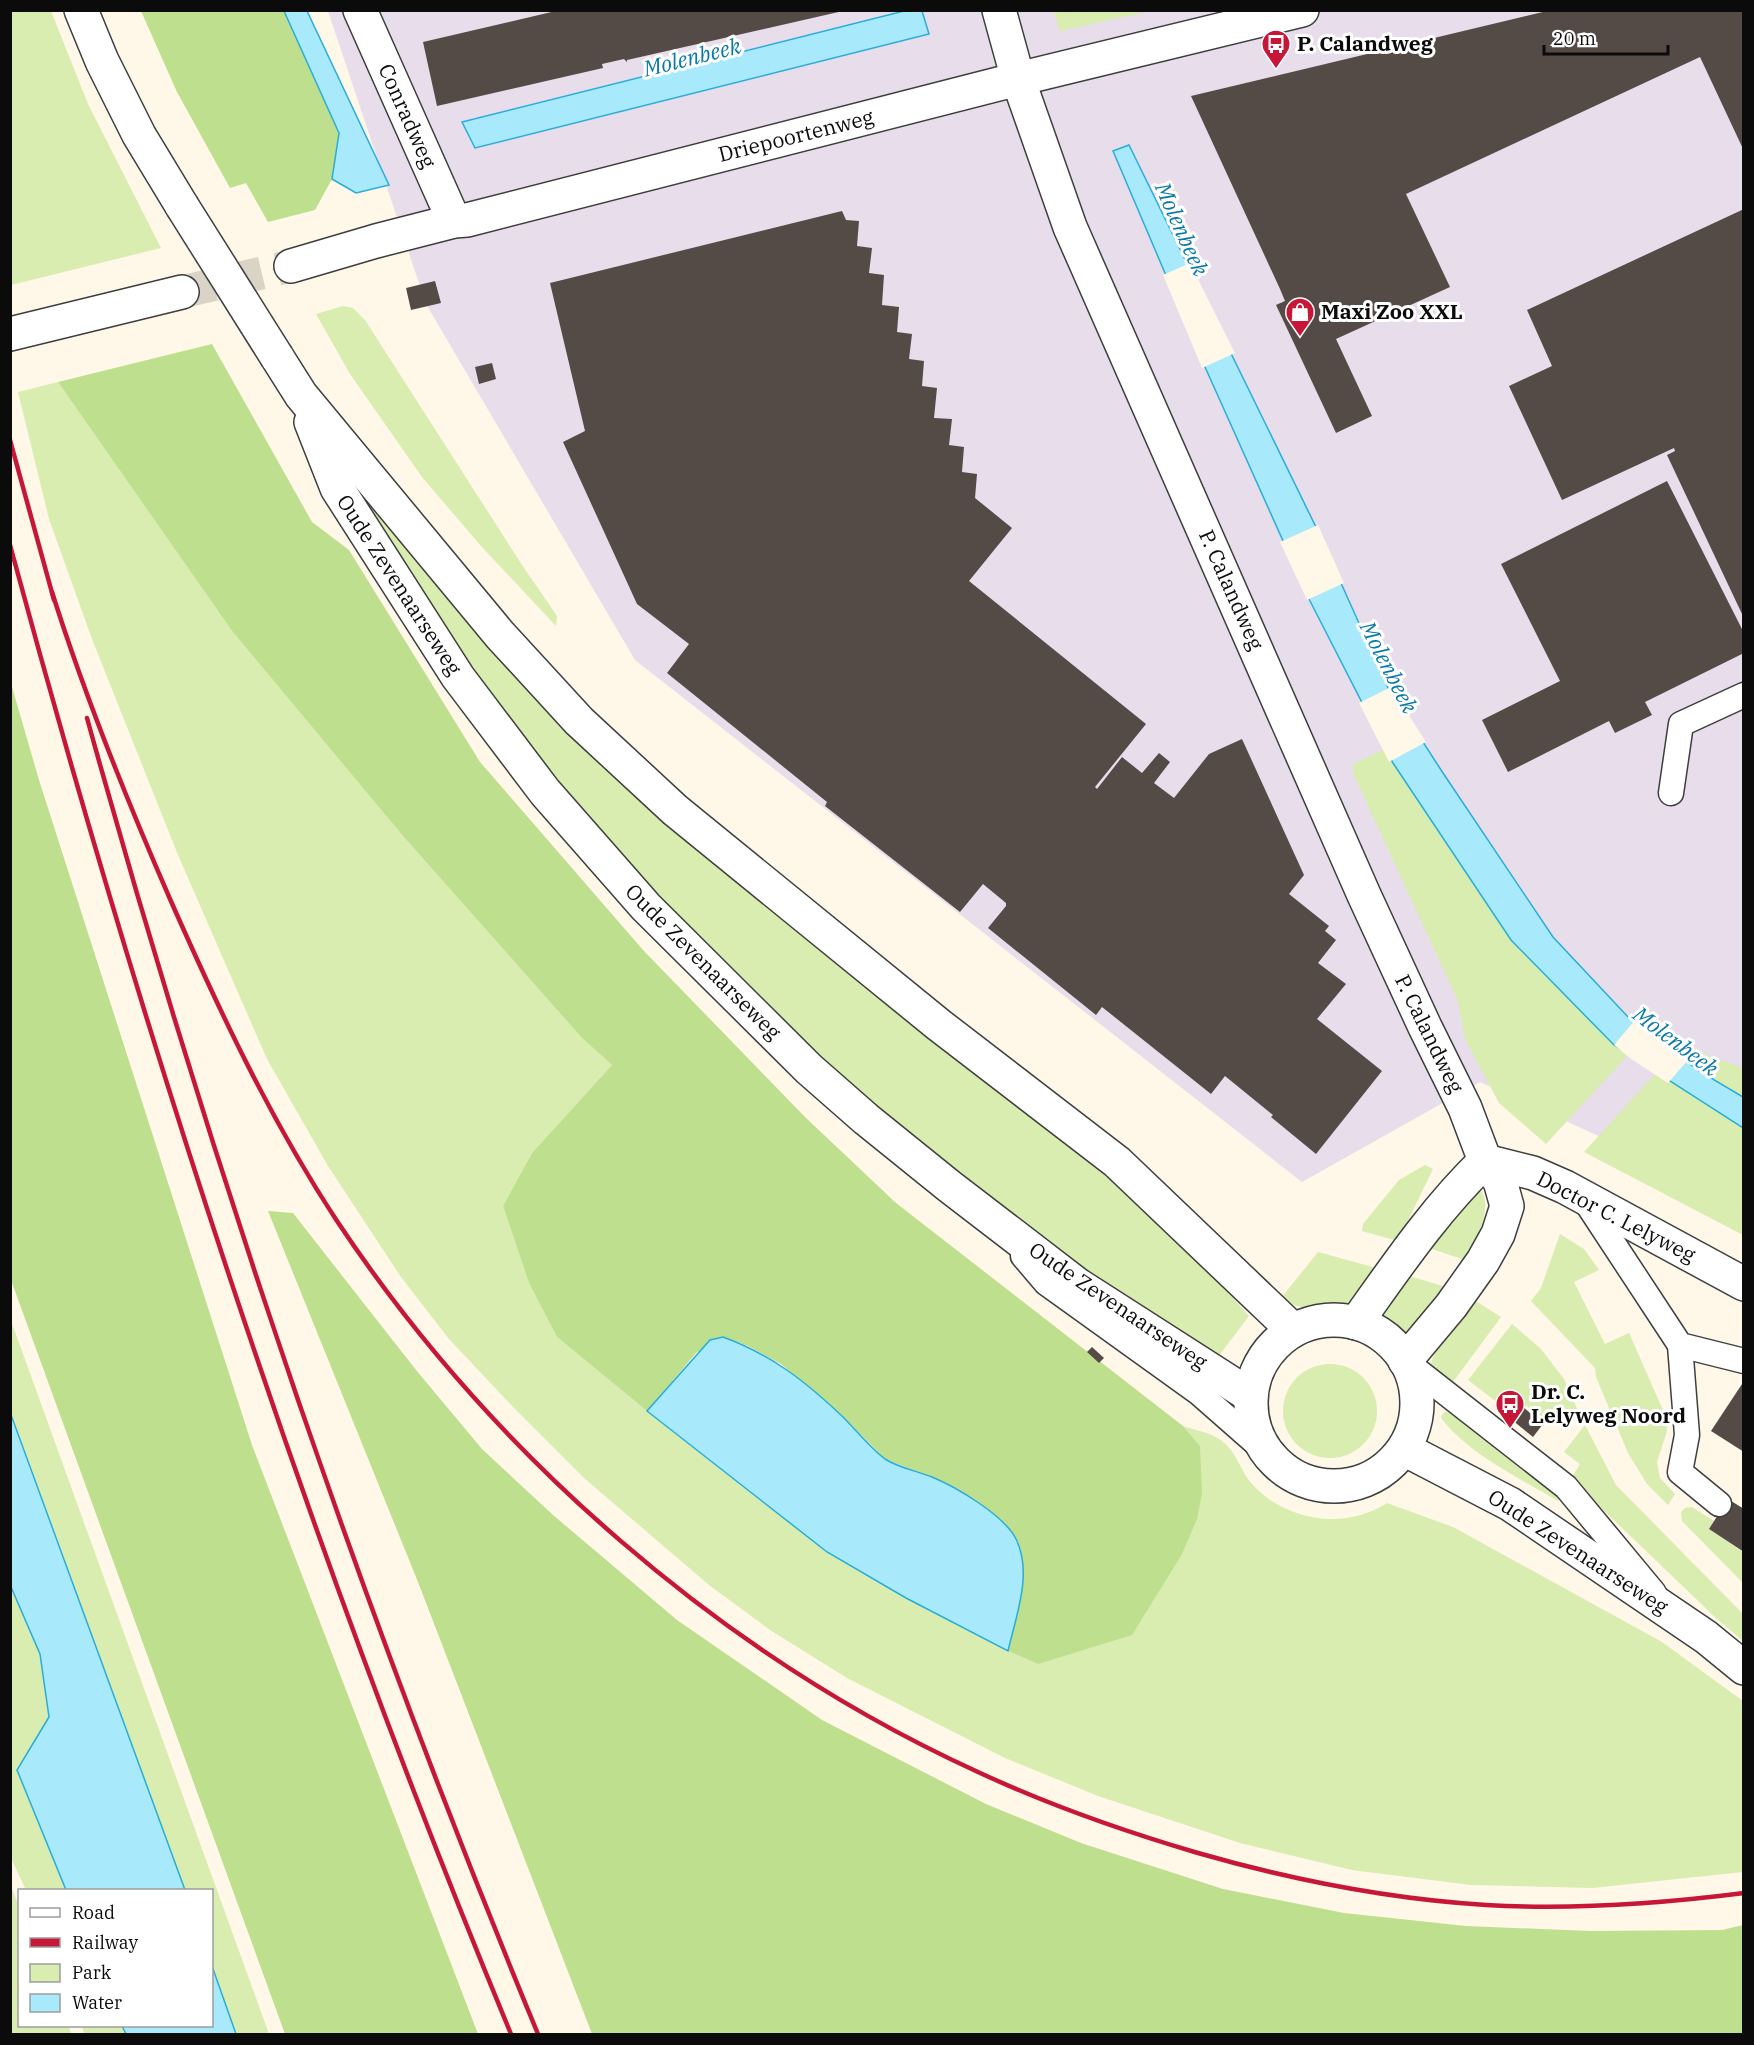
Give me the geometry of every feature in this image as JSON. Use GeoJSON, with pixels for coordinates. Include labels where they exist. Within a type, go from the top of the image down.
{"type":"FeatureCollection","features":[{"type":"Feature","properties":{"kind":"street","name":"Oude Zevenaarseweg"},"geometry":{"type":"LineString","coordinates":[[81,10],[102,61],[139,135],[301,395],[500,635],[579,721],[675,810],[939,1024],[1117,1162],[1293,1330]]}},
{"type":"Feature","properties":{"kind":"street","name":"Conradweg"},"geometry":{"type":"LineString","coordinates":[[360,10],[454,221]]}},
{"type":"Feature","properties":{"kind":"street","name":"P. Calandweg"},"geometry":{"type":"LineString","coordinates":[[999,10],[1018,79],[1070,227],[1360,884],[1425,1027],[1465,1107],[1485,1161],[1500,1181],[1508,1206],[1498,1234],[1483,1262],[1451,1306],[1405,1361]]}},
{"type":"Feature","properties":{"kind":"street","name":"Driepoortenweg"},"geometry":{"type":"LineString","coordinates":[[291,266],[454,221],[479,218],[1018,79],[1302,10]]}},
{"type":"Feature","properties":{"kind":"street"},"geometry":{"type":"LineString","coordinates":[[10,334],[182,292]]}},
{"type":"Feature","properties":{"kind":"street","name":"Oude Zevenaarseweg"},"geometry":{"type":"LineString","coordinates":[[301,395],[337,488],[458,677],[545,792],[646,907],[809,1069],[866,1119],[1078,1284],[1251,1395]]}},
{"type":"Feature","properties":{"kind":"street","name":"Doctor C. Lelyweg"},"geometry":{"type":"LineString","coordinates":[[1485,1161],[1533,1173],[1565,1187],[1743,1284]]}},
{"type":"Feature","properties":{"kind":"street"},"geometry":{"type":"LineString","coordinates":[[1356,1323],[1402,1258],[1460,1185],[1485,1161]]}},
{"type":"Feature","properties":{"kind":"street"},"geometry":{"type":"LineString","coordinates":[[1327,1320],[1356,1323],[1382,1335],[1399,1351],[1405,1361],[1414,1382],[1417,1406],[1414,1428],[1404,1449],[1388,1467],[1358,1484],[1334,1487],[1300,1480],[1281,1468],[1259,1441],[1252,1419],[1252,1384],[1261,1362],[1275,1344],[1293,1330],[1327,1320]]}},
{"type":"Feature","properties":{"kind":"street","name":"Oude Zevenaarseweg"},"geometry":{"type":"LineString","coordinates":[[1404,1449],[1510,1504],[1706,1637],[1743,1668]]}},
{"type":"Feature","properties":{"kind":"lane"},"geometry":{"type":"LineString","coordinates":[[1671,793],[1680,724],[1743,695]]}},
{"type":"Feature","properties":{"kind":"lane"},"geometry":{"type":"LineString","coordinates":[[1584,1199],[1680,1345],[1687,1435],[1680,1472],[1719,1504]]}},
{"type":"Feature","properties":{"kind":"lane"},"geometry":{"type":"LineString","coordinates":[[983,1212],[1046,1282],[1199,1393],[1265,1451]]}},
{"type":"Feature","properties":{"kind":"lane"},"geometry":{"type":"LineString","coordinates":[[1680,1345],[1743,1360]]}},
{"type":"Feature","properties":{"kind":"lane"},"geometry":{"type":"LineString","coordinates":[[1405,1361],[1566,1487],[1671,1613]]}},
{"type":"Feature","properties":{"kind":"shaded area"},"geometry":{"type":"Polygon","coordinates":[[[328,11],[1743,11],[1743,1202],[1480,1082],[1302,1182],[635,660],[426,304],[328,11]]]}},
{"type":"Feature","properties":{"kind":"green space"},"geometry":{"type":"Polygon","coordinates":[[[1053,10],[1151,10],[1151,11],[1060,31],[1053,10]]]}},
{"type":"Feature","properties":{"kind":"green space"},"geometry":{"type":"Polygon","coordinates":[[[10,11],[51,11],[88,104],[161,248],[11,285],[10,11]]]}},
{"type":"Feature","properties":{"kind":"green space"},"geometry":{"type":"Polygon","coordinates":[[[141,11],[284,11],[340,134],[332,179],[315,210],[268,222],[246,183],[230,188],[177,92],[141,11]]]}},
{"type":"Feature","properties":{"kind":"green space"},"geometry":{"type":"Polygon","coordinates":[[[343,306],[353,308],[365,320],[557,616],[556,626],[481,546],[422,477],[350,374],[316,314],[343,306]]]}},
{"type":"Feature","properties":{"kind":"green space"},"geometry":{"type":"Polygon","coordinates":[[[212,344],[312,522],[349,550],[480,762],[643,950],[805,1117],[896,1203],[1183,1426],[1200,1446],[1202,1493],[1197,1519],[1182,1554],[1132,1635],[1038,1664],[1008,1651],[1021,1598],[999,1521],[980,1503],[959,1490],[885,1459],[842,1416],[781,1364],[748,1346],[723,1337],[696,1353],[647,1411],[557,1337],[529,1283],[503,1206],[532,1153],[612,1065],[582,1038],[403,836],[232,631],[58,382],[212,344]]]}},
{"type":"Feature","properties":{"kind":"green space"},"geometry":{"type":"Polygon","coordinates":[[[58,382],[232,631],[403,836],[582,1038],[612,1065],[532,1153],[503,1206],[529,1283],[557,1337],[647,1411],[827,1552],[906,1598],[1038,1664],[1200,1446],[1183,1426],[1222,1441],[1253,1485],[1267,1498],[1300,1514],[1317,1518],[1354,1517],[1387,1503],[1453,1527],[1662,1642],[1743,1701],[1743,1872],[1592,1888],[1471,1885],[1352,1870],[1240,1843],[1098,1796],[1005,1758],[847,1678],[770,1630],[709,1585],[584,1478],[449,1339],[401,1277],[328,1166],[267,1059],[178,855],[92,639],[49,519],[18,392],[58,382]]]}},
{"type":"Feature","properties":{"kind":"green space"},"geometry":{"type":"Polygon","coordinates":[[[353,482],[487,636],[1097,1162],[1190,1249],[1249,1316],[1218,1357],[1104,1285],[942,1166],[787,1033],[674,921],[558,786],[480,685],[349,487],[353,482]]]}},
{"type":"Feature","properties":{"kind":"green space"},"geometry":{"type":"Polygon","coordinates":[[[10,680],[39,780],[252,1445],[478,2034],[285,2034],[11,1280],[10,680]]]}},
{"type":"Feature","properties":{"kind":"green space"},"geometry":{"type":"Polygon","coordinates":[[[1385,749],[1511,940],[1614,1045],[1629,1054],[1546,1144],[1499,1103],[1465,1039],[1458,1001],[1353,773],[1353,764],[1385,749]]]}},
{"type":"Feature","properties":{"kind":"green space"},"geometry":{"type":"Polygon","coordinates":[[[1695,1051],[1743,1068],[1743,1097],[1688,1063],[1695,1051]]]}},
{"type":"Feature","properties":{"kind":"green space"},"geometry":{"type":"Polygon","coordinates":[[[1657,1072],[1743,1128],[1743,1235],[1584,1152],[1657,1072]]]}},
{"type":"Feature","properties":{"kind":"green space"},"geometry":{"type":"Polygon","coordinates":[[[1425,1165],[1433,1169],[1398,1241],[1362,1231],[1363,1224],[1399,1180],[1425,1165]]]}},
{"type":"Feature","properties":{"kind":"green space"},"geometry":{"type":"Polygon","coordinates":[[[1479,1189],[1484,1196],[1484,1214],[1478,1234],[1465,1260],[1429,1248],[1479,1189]]]}},
{"type":"Feature","properties":{"kind":"green space"},"geometry":{"type":"Polygon","coordinates":[[[268,1211],[293,1213],[416,1370],[482,1449],[553,1515],[677,1620],[822,1720],[986,1804],[1081,1843],[1223,1889],[1344,1913],[1466,1926],[1591,1931],[1722,1930],[1743,1925],[1743,2034],[592,2034],[418,1582],[268,1211]]]}},
{"type":"Feature","properties":{"kind":"green space"},"geometry":{"type":"Polygon","coordinates":[[[1560,1234],[1584,1249],[1599,1270],[1574,1282],[1605,1344],[1629,1333],[1666,1417],[1667,1431],[1657,1462],[1660,1478],[1675,1494],[1668,1505],[1647,1484],[1628,1453],[1596,1377],[1595,1368],[1531,1301],[1541,1288],[1560,1234]]]}},
{"type":"Feature","properties":{"kind":"green space"},"geometry":{"type":"Polygon","coordinates":[[[1318,1252],[1380,1269],[1352,1304],[1345,1307],[1314,1311],[1294,1305],[1282,1297],[1318,1252]]]}},
{"type":"Feature","properties":{"kind":"green space"},"geometry":{"type":"Polygon","coordinates":[[[1406,1275],[1446,1287],[1406,1341],[1394,1329],[1375,1317],[1406,1275]]]}},
{"type":"Feature","properties":{"kind":"green space"},"geometry":{"type":"Polygon","coordinates":[[[1474,1300],[1501,1317],[1450,1386],[1429,1369],[1436,1350],[1474,1300]]]}},
{"type":"Feature","properties":{"kind":"green space"},"geometry":{"type":"Polygon","coordinates":[[[10,1318],[269,2034],[236,2034],[213,1969],[213,1889],[185,1889],[11,1412],[10,1318]]]}},
{"type":"Feature","properties":{"kind":"green space"},"geometry":{"type":"Polygon","coordinates":[[[1512,1324],[1541,1349],[1564,1379],[1579,1413],[1567,1428],[1556,1421],[1552,1426],[1521,1402],[1511,1413],[1468,1380],[1512,1324]]]}},
{"type":"Feature","properties":{"kind":"green space"},"geometry":{"type":"Polygon","coordinates":[[[1330,1364],[1348,1368],[1363,1378],[1373,1393],[1377,1411],[1373,1429],[1363,1444],[1348,1454],[1330,1458],[1312,1454],[1297,1444],[1287,1429],[1283,1411],[1287,1393],[1297,1378],[1312,1368],[1330,1364]]]}},
{"type":"Feature","properties":{"kind":"green space"},"geometry":{"type":"Polygon","coordinates":[[[1449,1411],[1560,1498],[1558,1501],[1495,1464],[1466,1443],[1441,1418],[1443,1413],[1449,1411]]]}},
{"type":"Feature","properties":{"kind":"green space"},"geometry":{"type":"Polygon","coordinates":[[[1585,1425],[1616,1485],[1743,1614],[1743,1641],[1718,1620],[1571,1479],[1580,1464],[1564,1452],[1585,1425]]]}},
{"type":"Feature","properties":{"kind":"green space"},"geometry":{"type":"Polygon","coordinates":[[[1692,1507],[1714,1521],[1709,1529],[1743,1552],[1743,1583],[1682,1521],[1681,1512],[1685,1508],[1692,1507]]]}},
{"type":"Feature","properties":{"kind":"green space"},"geometry":{"type":"Polygon","coordinates":[[[10,1587],[40,1654],[49,1717],[17,1770],[66,1889],[26,1889],[11,1858],[10,1587]]]}},
{"type":"Feature","properties":{"kind":"green space"},"geometry":{"type":"Polygon","coordinates":[[[11,1887],[18,1904],[18,2027],[69,2027],[71,2034],[11,2034],[11,1887]]]}},
{"type":"Feature","properties":{"kind":"green space"},"geometry":{"type":"Polygon","coordinates":[[[82,2027],[122,2027],[126,2034],[84,2034],[82,2027]]]}},
{"type":"Feature","properties":{"kind":"water"},"geometry":{"type":"Polygon","coordinates":[[[284,11],[307,11],[389,185],[356,193],[332,179],[339,133],[284,11]]]}},
{"type":"Feature","properties":{"kind":"water"},"geometry":{"type":"Polygon","coordinates":[[[904,11],[922,11],[929,34],[475,148],[462,122],[904,11]]]}},
{"type":"Feature","properties":{"kind":"water"},"geometry":{"type":"Polygon","coordinates":[[[1129,145],[1315,525],[1388,688],[1553,937],[1628,1017],[1699,1071],[1743,1097],[1743,1128],[1614,1045],[1511,940],[1393,763],[1310,601],[1205,367],[1113,151],[1129,145]]]}},
{"type":"Feature","properties":{"kind":"water"},"geometry":{"type":"Polygon","coordinates":[[[723,1337],[757,1352],[787,1370],[843,1417],[885,1459],[954,1488],[990,1511],[1010,1530],[1021,1552],[1023,1580],[1019,1609],[1008,1651],[906,1598],[827,1552],[647,1411],[710,1340],[723,1337]]]}},
{"type":"Feature","properties":{"kind":"water"},"geometry":{"type":"Polygon","coordinates":[[[10,1412],[185,1889],[66,1889],[17,1770],[49,1717],[40,1654],[11,1587],[10,1412]]]}},
{"type":"Feature","properties":{"kind":"water"},"geometry":{"type":"Polygon","coordinates":[[[213,1969],[236,2034],[126,2034],[122,2027],[213,2027],[213,1969]]]}},
{"type":"Feature","properties":{"kind":"pier"},"geometry":{"type":"Polygon","coordinates":[[[1190,263],[1235,353],[1202,368],[1163,275],[1190,263]]]}},
{"type":"Feature","properties":{"kind":"pier"},"geometry":{"type":"Polygon","coordinates":[[[1318,525],[1344,583],[1307,600],[1280,542],[1318,525]]]}},
{"type":"Feature","properties":{"kind":"pier"},"geometry":{"type":"Polygon","coordinates":[[[1391,687],[1426,742],[1389,762],[1359,703],[1391,687]]]}},
{"type":"Feature","properties":{"kind":"pier"},"geometry":{"type":"Polygon","coordinates":[[[1636,1019],[1688,1060],[1668,1083],[1614,1045],[1636,1019]]]}},
{"type":"Feature","properties":{"kind":"building"},"geometry":{"type":"Polygon","coordinates":[[[560,10],[843,11],[627,60],[627,62],[624,59],[602,64],[603,68],[437,106],[423,42],[560,10]]]}},
{"type":"Feature","properties":{"kind":"building"},"geometry":{"type":"Polygon","coordinates":[[[1551,10],[1744,10],[1744,151],[1700,57],[1406,194],[1450,287],[1336,339],[1372,416],[1336,433],[1276,305],[1285,301],[1280,289],[1191,96],[1551,10]]]}},
{"type":"Feature","properties":{"kind":"building"},"geometry":{"type":"Polygon","coordinates":[[[1744,209],[1744,614],[1742,614],[1667,455],[1675,451],[1674,448],[1562,500],[1509,386],[1552,366],[1527,310],[1744,209]]]}},
{"type":"Feature","properties":{"kind":"building"},"geometry":{"type":"Polygon","coordinates":[[[842,211],[846,220],[859,221],[857,246],[872,248],[869,273],[884,275],[882,305],[899,307],[897,332],[912,334],[909,359],[924,361],[922,386],[937,388],[934,418],[952,419],[949,445],[964,447],[962,472],[977,474],[975,498],[1012,528],[969,581],[1146,724],[1095,787],[1097,789],[1122,757],[1142,773],[1159,753],[1170,762],[1154,783],[1174,798],[1209,754],[1242,739],[1304,875],[1289,894],[1329,926],[1325,931],[1336,940],[1318,963],[1346,984],[1317,1019],[1382,1071],[1316,1154],[1225,1076],[1211,1094],[1102,1007],[1096,1015],[988,928],[1006,903],[983,884],[960,912],[825,806],[827,802],[667,673],[689,644],[637,604],[563,442],[585,431],[550,283],[842,211]]]}},
{"type":"Feature","properties":{"kind":"building"},"geometry":{"type":"Polygon","coordinates":[[[435,281],[441,303],[411,310],[406,288],[435,281]]]}},
{"type":"Feature","properties":{"kind":"building"},"geometry":{"type":"Polygon","coordinates":[[[492,363],[496,379],[479,384],[475,367],[492,363]]]}},
{"type":"Feature","properties":{"kind":"building"},"geometry":{"type":"Polygon","coordinates":[[[1667,481],[1744,633],[1744,653],[1645,702],[1652,715],[1615,733],[1609,721],[1508,772],[1482,720],[1560,681],[1501,564],[1667,481]]]}},
{"type":"Feature","properties":{"kind":"building"},"geometry":{"type":"Polygon","coordinates":[[[1092,1347],[1104,1358],[1099,1363],[1087,1352],[1092,1347]]]}},
{"type":"Feature","properties":{"kind":"building"},"geometry":{"type":"Polygon","coordinates":[[[1744,1381],[1744,1452],[1711,1431],[1744,1381]]]}},
{"type":"Feature","properties":{"kind":"building"},"geometry":{"type":"Polygon","coordinates":[[[1523,1407],[1543,1424],[1533,1437],[1512,1420],[1523,1407]]]}},
{"type":"Feature","properties":{"kind":"building"},"geometry":{"type":"Polygon","coordinates":[[[1728,1499],[1744,1509],[1744,1552],[1709,1529],[1728,1499]]]}},
{"type":"Feature","properties":{"kind":"tunnel"},"geometry":{"type":"LineString","coordinates":[[182,292],[291,266]]}},
{"type":"Feature","properties":{"kind":"railway"},"geometry":{"type":"LineString","coordinates":[[10,440],[54,600]]}},
{"type":"Feature","properties":{"kind":"railway"},"geometry":{"type":"LineString","coordinates":[[10,545],[118,923],[237,1298],[300,1484],[367,1668],[437,1852],[511,2034]]}},
{"type":"Feature","properties":{"kind":"railway"},"geometry":{"type":"LineString","coordinates":[[52,592],[107,747],[188,941],[268,1104],[337,1221],[399,1307],[467,1389],[541,1467],[620,1540],[704,1608],[792,1670],[884,1725],[978,1772],[1086,1817],[1233,1863],[1305,1880],[1377,1893],[1486,1905],[1551,1907],[1615,1905],[1744,1893]]}},
{"type":"Feature","properties":{"kind":"railway"},"geometry":{"type":"LineString","coordinates":[[87,718],[185,1052],[292,1383],[410,1710],[538,2034]]}},
{"type":"Feature","properties":{"kind":"place","name":"P. Calandweg"},"geometry":{"type":"Point","coordinates":[1276,70]}},
{"type":"Feature","properties":{"kind":"place","name":"Maxi Zoo XXL"},"geometry":{"type":"Point","coordinates":[1300,338]}},
{"type":"Feature","properties":{"kind":"place","name":"Dr. C. Lelyweg Noord"},"geometry":{"type":"Point","coordinates":[1510,1430]}},
{"type":"Feature","properties":{"kind":"water label","name":"Molenbeek"},"geometry":{"type":"Point","coordinates":[692,57]}},
{"type":"Feature","properties":{"kind":"water label","name":"Molenbeek"},"geometry":{"type":"Point","coordinates":[1182,229]}},
{"type":"Feature","properties":{"kind":"water label","name":"Molenbeek"},"geometry":{"type":"Point","coordinates":[1389,667]}},
{"type":"Feature","properties":{"kind":"water label","name":"Molenbeek"},"geometry":{"type":"Point","coordinates":[1676,1041]}}]}
